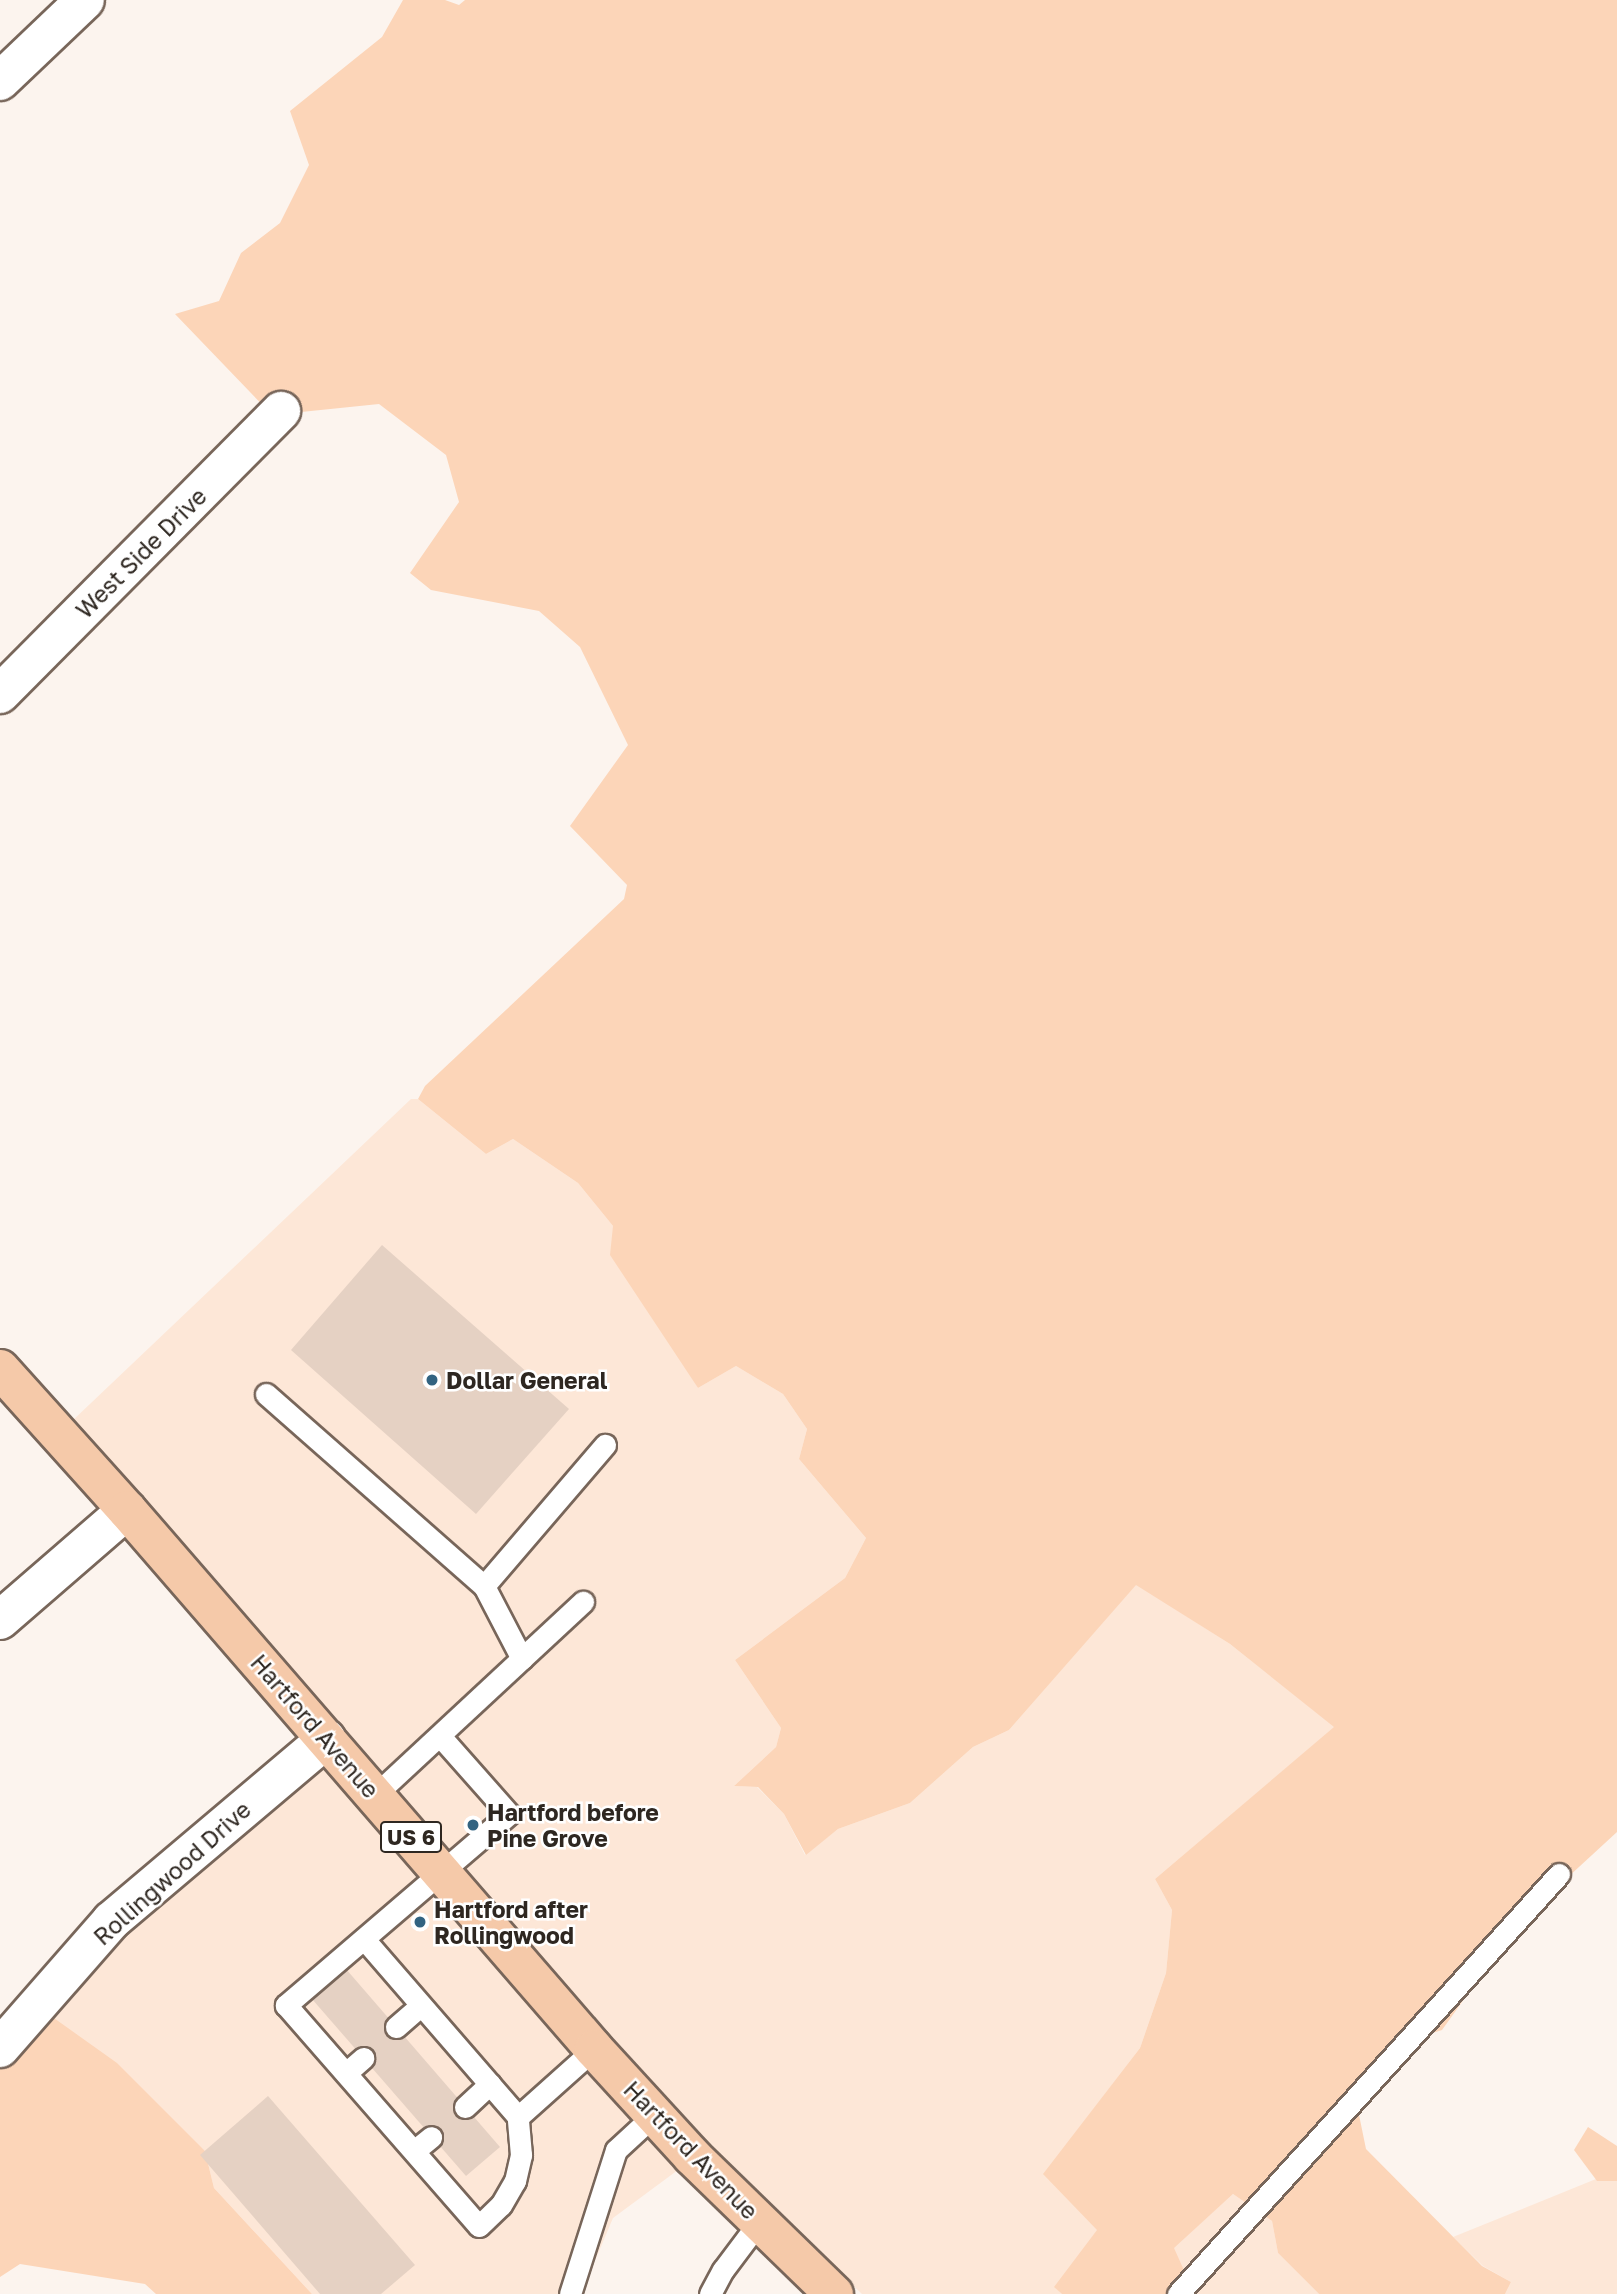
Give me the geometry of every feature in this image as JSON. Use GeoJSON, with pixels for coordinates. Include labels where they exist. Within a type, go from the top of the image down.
{"type":"FeatureCollection","features":[{"type":"Feature","properties":{"kind":"highway","name":"Hartford Avenue"},"geometry":{"type":"LineString","coordinates":[[0,1369],[127,1510],[594,2049],[654,2115],[834,2294]]}},
{"type":"Feature","properties":{"kind":"street"},"geometry":{"type":"LineString","coordinates":[[0,81],[85,0]]}},
{"type":"Feature","properties":{"kind":"street","name":"West Side Drive"},"geometry":{"type":"LineString","coordinates":[[0,694],[281,411]]}},
{"type":"Feature","properties":{"kind":"street"},"geometry":{"type":"LineString","coordinates":[[0,1620],[127,1510]]}},
{"type":"Feature","properties":{"kind":"street","name":"Rollingwood Drive"},"geometry":{"type":"LineString","coordinates":[[0,2048],[110,1921],[326,1739]]}},
{"type":"Feature","properties":{"kind":"lane"},"geometry":{"type":"LineString","coordinates":[[266,1394],[484,1586],[522,1659]]}},
{"type":"Feature","properties":{"kind":"lane"},"geometry":{"type":"LineString","coordinates":[[484,1586],[605,1445]]}},
{"type":"Feature","properties":{"kind":"lane"},"geometry":{"type":"LineString","coordinates":[[375,1795],[583,1602]]}},
{"type":"Feature","properties":{"kind":"lane"},"geometry":{"type":"LineString","coordinates":[[364,1939],[518,2117],[522,2155],[515,2181],[501,2205],[479,2226],[286,2005],[509,1814],[440,1736]]}},
{"type":"Feature","properties":{"kind":"lane"},"geometry":{"type":"LineString","coordinates":[[1178,2294],[1559,1874]]}},
{"type":"Feature","properties":{"kind":"lane"},"geometry":{"type":"LineString","coordinates":[[396,2027],[421,2005]]}},
{"type":"Feature","properties":{"kind":"lane"},"geometry":{"type":"LineString","coordinates":[[518,2117],[594,2049]]}},
{"type":"Feature","properties":{"kind":"lane"},"geometry":{"type":"LineString","coordinates":[[346,2073],[363,2058]]}},
{"type":"Feature","properties":{"kind":"lane"},"geometry":{"type":"LineString","coordinates":[[465,2107],[489,2084]]}},
{"type":"Feature","properties":{"kind":"lane"},"geometry":{"type":"LineString","coordinates":[[570,2294],[616,2150],[654,2115]]}},
{"type":"Feature","properties":{"kind":"lane"},"geometry":{"type":"LineString","coordinates":[[414,2151],[431,2137]]}},
{"type":"Feature","properties":{"kind":"lane"},"geometry":{"type":"LineString","coordinates":[[710,2294],[723,2270],[760,2222]]}},
{"type":"Feature","properties":{"kind":"shaded area"},"geometry":{"type":"Polygon","coordinates":[[[403,0],[445,0],[459,5],[465,0],[1617,0],[1617,1832],[1567,1878],[1530,1890],[1473,1953],[1467,1995],[1442,2030],[1398,2044],[1357,2105],[1366,2149],[1482,2266],[1511,2282],[1505,2294],[1319,2294],[1278,2253],[1272,2221],[1233,2194],[1174,2248],[1187,2277],[1170,2294],[1062,2294],[1054,2287],[1097,2230],[1043,2174],[1140,2048],[1166,1973],[1172,1910],[1155,1879],[1334,1727],[1230,1644],[1136,1585],[1009,1730],[973,1747],[910,1803],[838,1829],[806,1855],[784,1814],[758,1787],[734,1786],[776,1747],[781,1728],[735,1660],[845,1578],[866,1538],[799,1459],[807,1429],[783,1394],[736,1366],[698,1388],[610,1255],[613,1226],[578,1183],[513,1139],[486,1154],[418,1099],[425,1086],[624,899],[627,885],[570,826],[628,745],[580,647],[539,611],[431,590],[410,573],[459,502],[446,455],[379,404],[272,415],[175,314],[219,301],[241,253],[280,223],[309,165],[290,111],[382,37],[403,0]]]}},
{"type":"Feature","properties":{"kind":"shaded area"},"geometry":{"type":"Polygon","coordinates":[[[411,1099],[418,1099],[486,1154],[513,1139],[578,1183],[613,1226],[698,1388],[736,1366],[783,1394],[807,1429],[799,1459],[866,1538],[845,1578],[735,1660],[781,1728],[776,1747],[734,1786],[757,1787],[784,1814],[805,1855],[838,1829],[910,1803],[973,1747],[1009,1730],[1136,1584],[1230,1644],[1335,1727],[1155,1879],[1172,1910],[1166,1973],[1140,2048],[1044,2174],[1098,2230],[1055,2287],[1062,2294],[862,2294],[725,2165],[705,2150],[613,2218],[581,2294],[312,2294],[214,2188],[205,2151],[37,2006],[332,1730],[71,1422],[411,1099]]]}},
{"type":"Feature","properties":{"kind":"shaded area"},"geometry":{"type":"Polygon","coordinates":[[[37,2006],[117,2063],[205,2151],[214,2188],[312,2294],[156,2294],[145,2284],[20,2264],[0,2277],[0,2040],[37,2006]]]}},
{"type":"Feature","properties":{"kind":"shaded area"},"geometry":{"type":"Polygon","coordinates":[[[1588,2127],[1617,2146],[1617,2181],[1597,2181],[1574,2150],[1588,2127]]]}},
{"type":"Feature","properties":{"kind":"shaded area"},"geometry":{"type":"Polygon","coordinates":[[[1596,2179],[1617,2181],[1617,2294],[1505,2294],[1511,2282],[1483,2266],[1453,2237],[1596,2179]]]}},
{"type":"Feature","properties":{"kind":"shaded area"},"geometry":{"type":"Polygon","coordinates":[[[1233,2194],[1272,2221],[1278,2253],[1319,2294],[1170,2294],[1173,2248],[1233,2194]]]}},
{"type":"Feature","properties":{"kind":"building"},"geometry":{"type":"Polygon","coordinates":[[[382,1245],[569,1409],[476,1514],[291,1350],[382,1245]]]}},
{"type":"Feature","properties":{"kind":"building"},"geometry":{"type":"Polygon","coordinates":[[[346,1969],[500,2147],[466,2176],[312,1999],[346,1969]]]}},
{"type":"Feature","properties":{"kind":"building"},"geometry":{"type":"Polygon","coordinates":[[[268,2096],[415,2265],[381,2294],[320,2294],[200,2155],[268,2096]]]}},
{"type":"Feature","properties":{"kind":"place","name":"Dollar General"},"geometry":{"type":"Point","coordinates":[432,1380]}},
{"type":"Feature","properties":{"kind":"place","name":"Hartford before Pine Grove"},"geometry":{"type":"Point","coordinates":[473,1825]}},
{"type":"Feature","properties":{"kind":"place","name":"Hartford after Rollingwood"},"geometry":{"type":"Point","coordinates":[420,1922]}}]}
